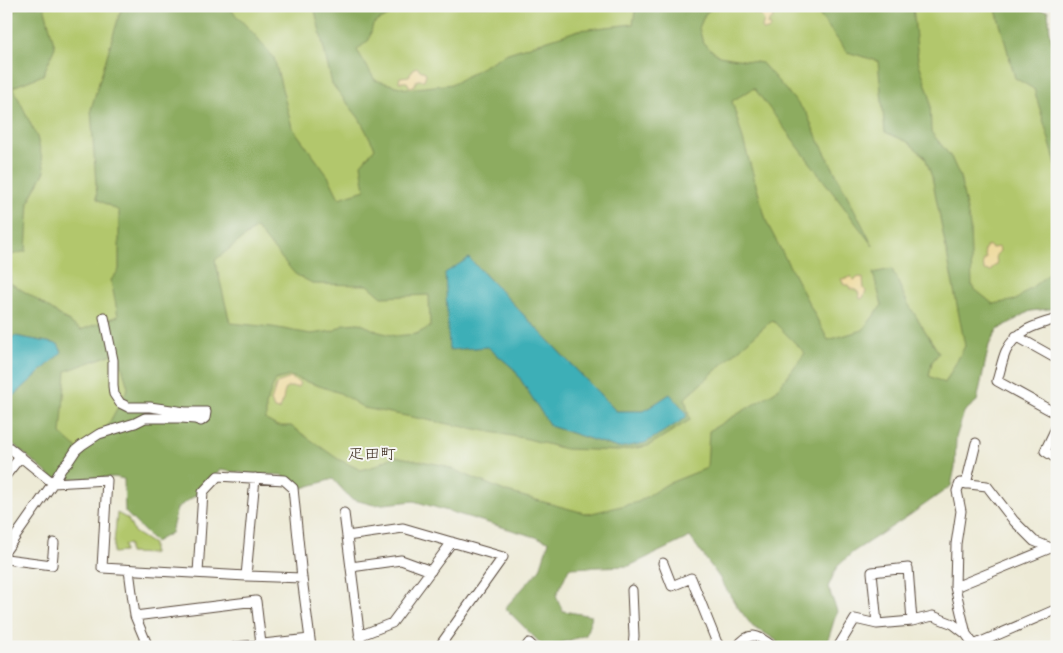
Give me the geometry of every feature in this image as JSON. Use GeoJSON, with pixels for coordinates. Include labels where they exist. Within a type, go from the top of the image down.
{"type":"FeatureCollection","features":[{"type":"Feature","properties":{"kind":"street"},"geometry":{"type":"LineString","coordinates":[[1056,6],[1057,19]]}},
{"type":"Feature","properties":{"kind":"street"},"geometry":{"type":"LineString","coordinates":[[6,550],[53,484],[56,476],[82,445],[99,434],[146,418],[181,418],[201,421],[205,418],[206,412],[185,412],[150,406],[128,407],[120,402],[114,394],[113,360],[104,317]]}},
{"type":"Feature","properties":{"kind":"street"},"geometry":{"type":"LineString","coordinates":[[1057,319],[1036,324],[1016,336],[1005,352],[997,381],[1057,414]]}},
{"type":"Feature","properties":{"kind":"street"},"geometry":{"type":"LineString","coordinates":[[1016,336],[1057,359]]}},
{"type":"Feature","properties":{"kind":"street"},"geometry":{"type":"LineString","coordinates":[[1057,426],[1045,451],[1057,459]]}},
{"type":"Feature","properties":{"kind":"street"},"geometry":{"type":"LineString","coordinates":[[966,484],[976,443]]}},
{"type":"Feature","properties":{"kind":"street"},"geometry":{"type":"LineString","coordinates":[[6,445],[53,484],[107,480],[102,568],[302,578]]}},
{"type":"Feature","properties":{"kind":"street"},"geometry":{"type":"LineString","coordinates":[[6,476],[21,456]]}},
{"type":"Feature","properties":{"kind":"street"},"geometry":{"type":"LineString","coordinates":[[198,573],[203,492],[218,476],[284,480],[293,488],[311,643],[261,644],[236,647]]}},
{"type":"Feature","properties":{"kind":"street"},"geometry":{"type":"LineString","coordinates":[[246,576],[255,478]]}},
{"type":"Feature","properties":{"kind":"street"},"geometry":{"type":"LineString","coordinates":[[966,634],[955,587],[956,544],[961,511],[957,491],[960,483],[987,486],[1014,521],[1034,541],[1055,546]]}},
{"type":"Feature","properties":{"kind":"street"},"geometry":{"type":"LineString","coordinates":[[344,513],[361,647]]}},
{"type":"Feature","properties":{"kind":"street"},"geometry":{"type":"LineString","coordinates":[[347,536],[403,528],[503,557],[439,647]]}},
{"type":"Feature","properties":{"kind":"street"},"geometry":{"type":"LineString","coordinates":[[359,636],[392,623],[452,542]]}},
{"type":"Feature","properties":{"kind":"street"},"geometry":{"type":"LineString","coordinates":[[6,558],[52,565],[54,543]]}},
{"type":"Feature","properties":{"kind":"street"},"geometry":{"type":"LineString","coordinates":[[955,587],[1055,546]]}},
{"type":"Feature","properties":{"kind":"street"},"geometry":{"type":"LineString","coordinates":[[351,568],[401,560],[431,571]]}},
{"type":"Feature","properties":{"kind":"street"},"geometry":{"type":"LineString","coordinates":[[663,563],[672,586],[691,578],[721,647]]}},
{"type":"Feature","properties":{"kind":"street"},"geometry":{"type":"LineString","coordinates":[[877,624],[872,572],[908,568],[912,620]]}},
{"type":"Feature","properties":{"kind":"street"},"geometry":{"type":"LineString","coordinates":[[129,570],[136,616],[148,647]]}},
{"type":"Feature","properties":{"kind":"street"},"geometry":{"type":"LineString","coordinates":[[631,646],[634,636],[632,590]]}},
{"type":"Feature","properties":{"kind":"street"},"geometry":{"type":"LineString","coordinates":[[136,616],[256,600],[261,644]]}},
{"type":"Feature","properties":{"kind":"street"},"geometry":{"type":"LineString","coordinates":[[838,647],[855,619],[877,624],[933,616],[953,624],[966,634],[974,646],[1057,609]]}},
{"type":"Feature","properties":{"kind":"street"},"geometry":{"type":"LineString","coordinates":[[737,647],[746,638],[754,635],[762,638],[773,647]]}},
{"type":"Feature","properties":{"kind":"street"},"geometry":{"type":"LineString","coordinates":[[526,647],[529,643],[533,647]]}},
{"type":"Feature","properties":{"kind":"green space"},"geometry":{"type":"Polygon","coordinates":[[[6,6],[1022,6],[1023,8],[1048,11],[1050,33],[1057,59],[1057,308],[1030,311],[997,330],[989,345],[981,379],[626,556],[260,455],[59,478],[6,439],[6,256],[27,222],[29,201],[45,171],[6,91],[6,6]]]}},
{"type":"Feature","properties":{"kind":"green space"},"geometry":{"type":"Polygon","coordinates":[[[21,6],[44,6],[55,47],[43,75],[13,87],[37,137],[45,171],[29,201],[26,251],[11,255],[10,283],[81,330],[118,316],[111,280],[119,270],[119,211],[97,199],[91,109],[122,6],[231,6],[232,11],[274,58],[292,127],[328,176],[339,198],[365,190],[361,164],[375,148],[359,118],[332,84],[314,6],[406,6],[373,24],[369,40],[357,50],[375,80],[407,89],[453,84],[505,54],[579,30],[633,24],[636,6],[714,6],[705,14],[699,28],[703,43],[719,56],[762,63],[807,114],[873,246],[754,88],[732,101],[767,223],[828,340],[863,330],[882,305],[873,273],[892,269],[907,302],[939,353],[932,362],[929,376],[945,383],[965,346],[932,177],[925,157],[908,142],[885,132],[878,61],[847,52],[815,9],[804,6],[913,6],[918,60],[930,97],[931,132],[951,157],[960,177],[970,226],[972,287],[993,304],[1016,300],[1057,267],[1057,308],[1030,311],[997,330],[989,345],[977,401],[964,412],[956,438],[955,467],[951,486],[853,552],[837,567],[828,587],[837,611],[828,640],[832,647],[776,647],[777,641],[753,627],[690,537],[629,566],[569,568],[556,596],[563,611],[592,616],[586,635],[544,647],[505,608],[540,569],[549,541],[414,501],[374,505],[351,499],[333,479],[299,489],[282,475],[250,474],[220,470],[196,495],[177,508],[171,533],[155,542],[125,512],[124,479],[115,477],[55,480],[6,438],[6,403],[62,352],[58,344],[15,336],[6,340],[6,18],[21,6]],[[256,228],[215,260],[230,323],[272,327],[311,334],[333,331],[345,324],[359,323],[379,332],[395,336],[416,334],[430,327],[429,295],[382,297],[368,285],[314,284],[295,274],[256,228]],[[469,258],[449,350],[488,347],[514,369],[550,426],[618,448],[670,394],[644,411],[616,411],[469,258]],[[772,320],[685,398],[690,420],[648,446],[618,451],[565,449],[528,439],[364,408],[340,393],[290,376],[275,380],[266,405],[266,420],[277,426],[291,426],[338,459],[361,470],[375,466],[394,456],[442,465],[507,492],[588,514],[638,502],[667,484],[707,468],[709,431],[776,391],[805,353],[772,320]],[[118,352],[66,371],[61,434],[79,450],[106,429],[128,388],[118,352]]]}},
{"type":"Feature","properties":{"kind":"green space"},"geometry":{"type":"Polygon","coordinates":[[[995,6],[1022,6],[1023,8],[1048,11],[1050,33],[1057,59],[1057,172],[1034,89],[1015,78],[995,6]]]}},
{"type":"Feature","properties":{"kind":"green space"},"geometry":{"type":"Polygon","coordinates":[[[117,513],[128,519],[134,532],[153,544],[153,554],[129,553],[129,544],[124,545],[124,552],[113,553],[117,513]]]}},
{"type":"Feature","properties":{"kind":"sand"},"geometry":{"type":"Polygon","coordinates":[[[752,6],[770,8],[773,19],[769,21],[770,29],[764,31],[762,28],[764,20],[760,15],[752,12],[752,6]]]}},
{"type":"Feature","properties":{"kind":"sand"},"geometry":{"type":"Polygon","coordinates":[[[417,67],[425,72],[424,80],[417,80],[414,86],[410,87],[407,82],[399,82],[400,77],[409,76],[414,68],[417,67]]]}},
{"type":"Feature","properties":{"kind":"sand"},"geometry":{"type":"Polygon","coordinates":[[[988,245],[992,248],[999,247],[1000,251],[996,255],[997,265],[991,271],[984,270],[983,261],[986,259],[984,250],[988,245]]]}},
{"type":"Feature","properties":{"kind":"sand"},"geometry":{"type":"Polygon","coordinates":[[[850,276],[854,280],[859,277],[863,278],[866,291],[863,298],[860,299],[857,291],[851,289],[848,285],[844,285],[841,279],[850,276]]]}},
{"type":"Feature","properties":{"kind":"sand"},"geometry":{"type":"Polygon","coordinates":[[[291,378],[300,383],[298,387],[287,387],[281,407],[279,410],[274,409],[271,401],[277,383],[291,378]]]}},
{"type":"Feature","properties":{"kind":"water"},"geometry":{"type":"Polygon","coordinates":[[[469,258],[616,411],[644,411],[670,394],[686,412],[686,418],[645,443],[618,448],[550,426],[514,369],[488,347],[449,350],[445,273],[469,258]]]}},
{"type":"Feature","properties":{"kind":"water"},"geometry":{"type":"Polygon","coordinates":[[[15,336],[58,344],[62,352],[6,403],[6,340],[15,336]]]}},
{"type":"Feature","properties":{"kind":"district","name":"疋田町"},"geometry":{"type":"Point","coordinates":[372,453]}}]}
